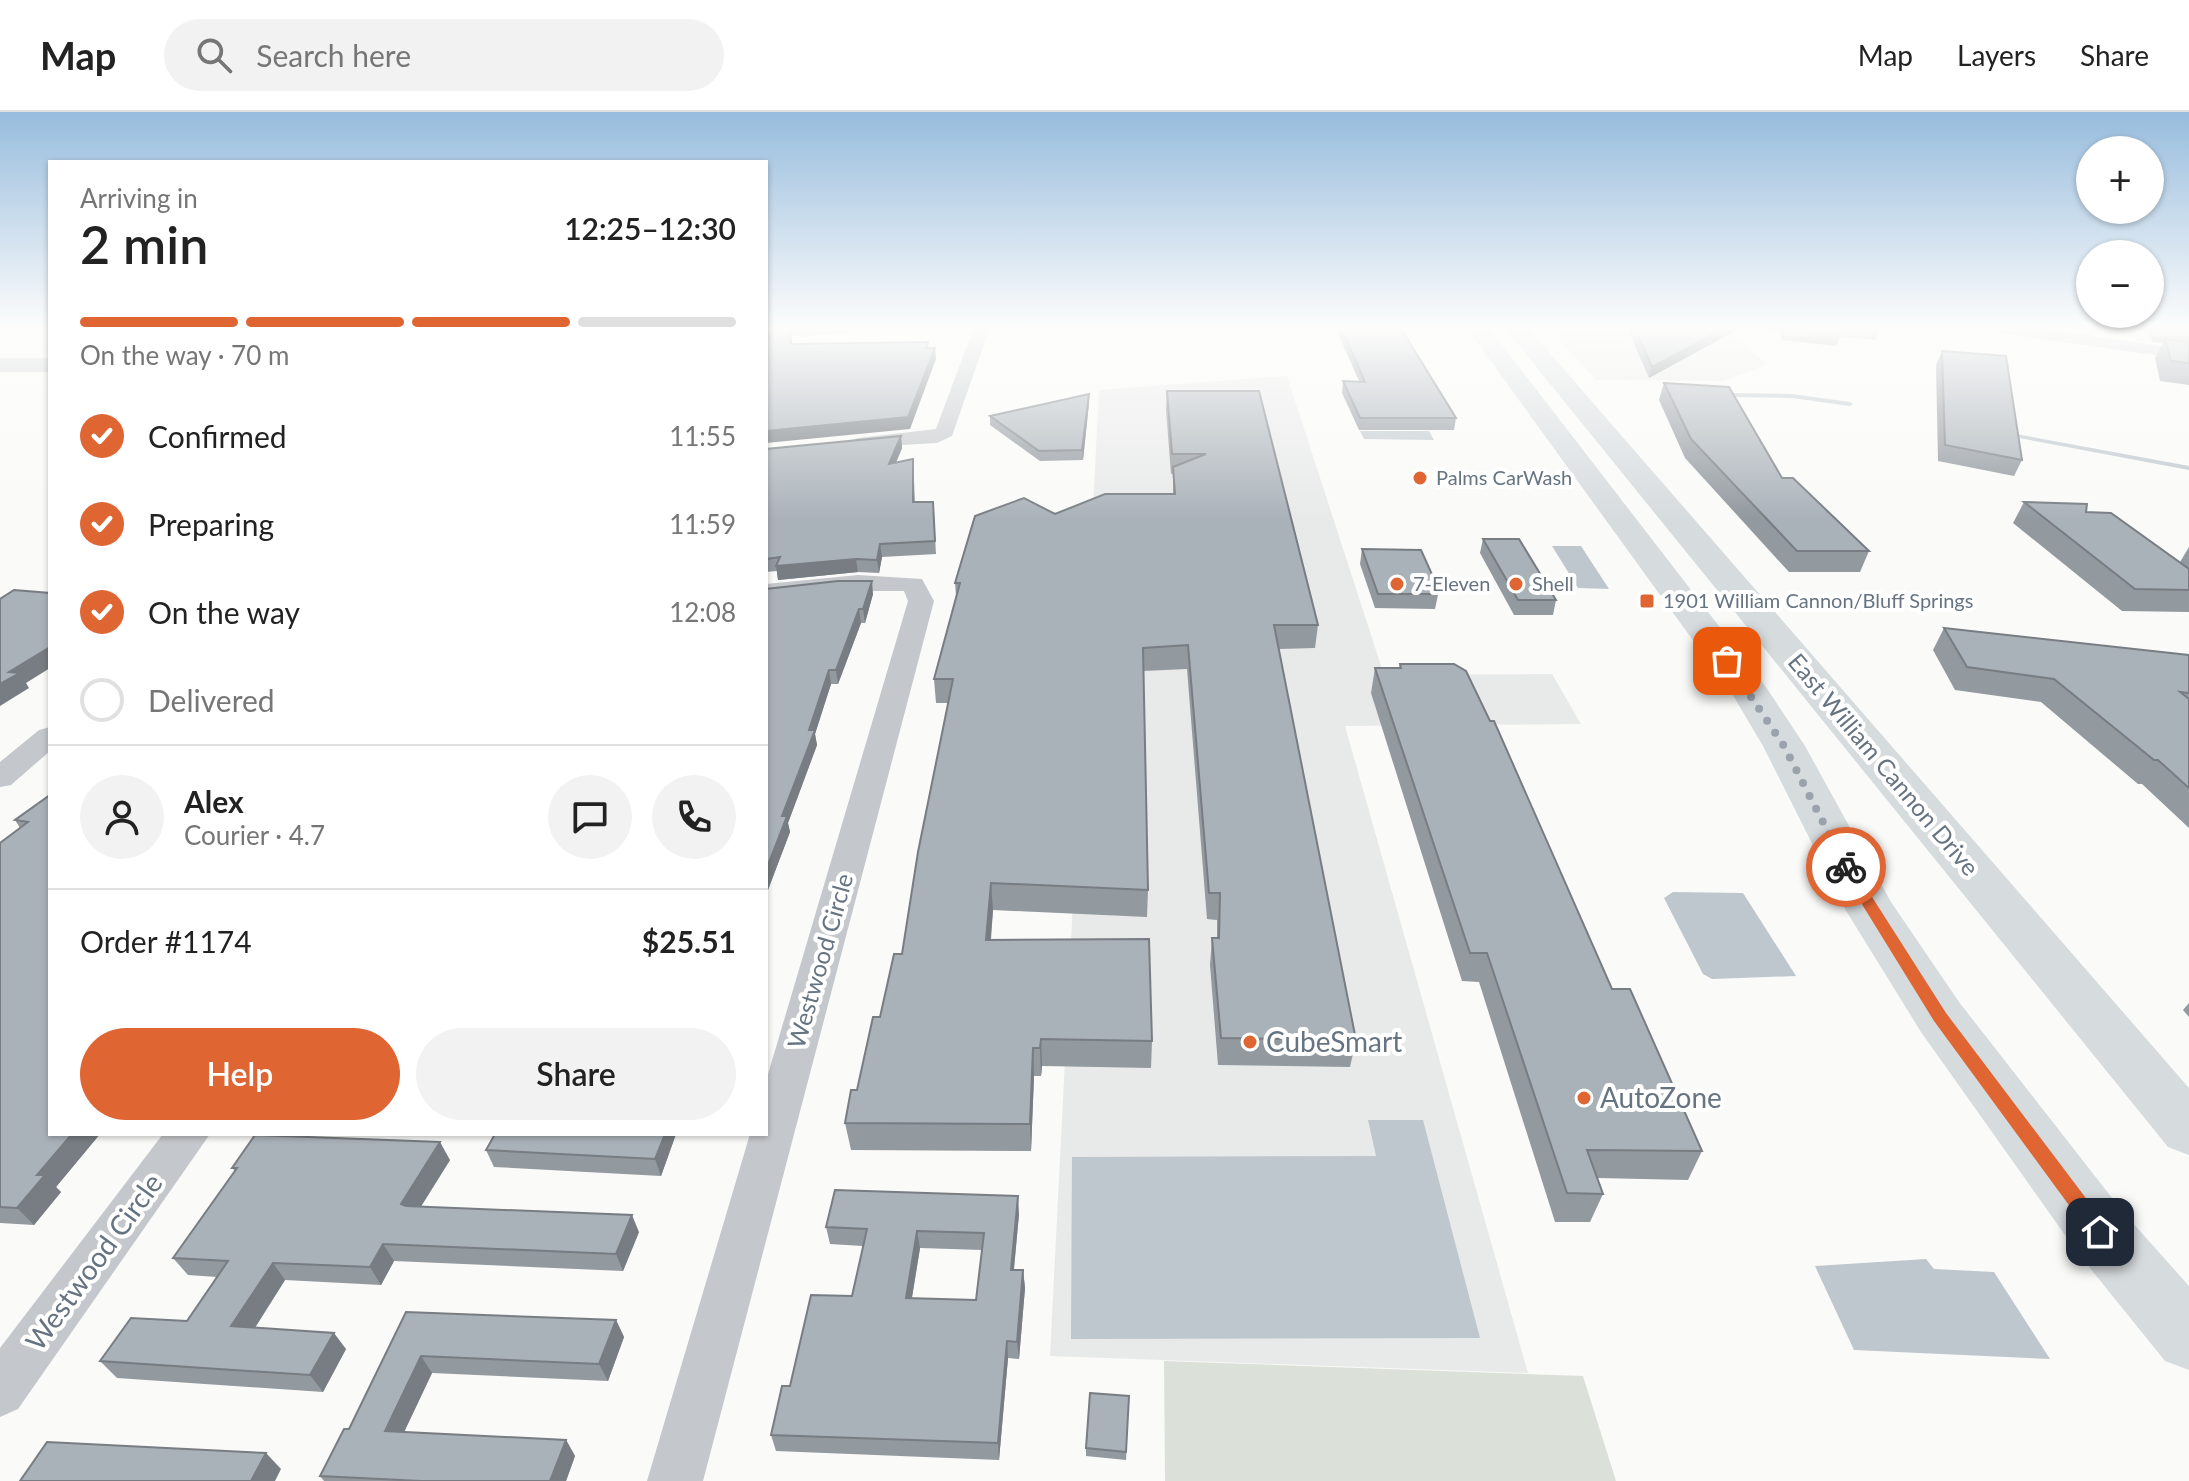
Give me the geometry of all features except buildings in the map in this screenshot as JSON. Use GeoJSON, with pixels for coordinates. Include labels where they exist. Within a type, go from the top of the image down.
{"type":"FeatureCollection","features":[{"type":"Feature","properties":{"kind":"main road"},"geometry":{"type":"LineString","coordinates":[[1525,391],[1727,661],[1784,746],[1863,897],[1932,1006],[2100,1232],[2189,1337]]}},
{"type":"Feature","properties":{"kind":"main road","name":"East William Cannon Drive"},"geometry":{"type":"LineString","coordinates":[[1569,391],[2189,1130]]}},
{"type":"Feature","properties":{"kind":"main road"},"geometry":{"type":"LineString","coordinates":[[1727,661],[1798,663]]}},
{"type":"Feature","properties":{"kind":"street"},"geometry":{"type":"LineString","coordinates":[[844,446],[937,437],[945,432],[959,391]]}},
{"type":"Feature","properties":{"kind":"street","name":"Westwood Circle"},"geometry":{"type":"LineString","coordinates":[[675,1481],[921,601],[913,584],[888,582],[864,581],[768,592]]}},
{"type":"Feature","properties":{"kind":"street"},"geometry":{"type":"LineString","coordinates":[[0,778],[48,738]]}},
{"type":"Feature","properties":{"kind":"street","name":"Westwood Circle"},"geometry":{"type":"LineString","coordinates":[[0,1391],[187,1136]]}},
{"type":"Feature","properties":{"kind":"shaded area","name":"CubeSmart"},"geometry":{"type":"Polygon","coordinates":[[[1099,391],[1292,391],[1384,675],[1552,674],[1581,724],[1345,726],[1528,1373],[1050,1356],[1099,391]]]}},
{"type":"Feature","properties":{"kind":"shaded area"},"geometry":{"type":"Polygon","coordinates":[[[1360,431],[1429,431],[1434,440],[1364,439],[1360,431]]]}},
{"type":"Feature","properties":{"kind":"shaded area"},"geometry":{"type":"Polygon","coordinates":[[[1552,546],[1581,546],[1609,589],[1578,588],[1552,546]]]}},
{"type":"Feature","properties":{"kind":"shaded area"},"geometry":{"type":"Polygon","coordinates":[[[1673,892],[1743,893],[1796,976],[1712,979],[1703,974],[1664,898],[1673,892]]]}},
{"type":"Feature","properties":{"kind":"shaded area"},"geometry":{"type":"Polygon","coordinates":[[[1368,1120],[1423,1120],[1480,1338],[1071,1339],[1072,1157],[1376,1156],[1368,1120]]]}},
{"type":"Feature","properties":{"kind":"shaded area"},"geometry":{"type":"Polygon","coordinates":[[[1926,1259],[1934,1269],[1994,1272],[2050,1359],[1854,1350],[1815,1266],[1926,1259]]]}},
{"type":"Feature","properties":{"kind":"shaded area"},"geometry":{"type":"Polygon","coordinates":[[[1164,1361],[1583,1376],[1616,1481],[1165,1481],[1164,1361]]]}},
{"type":"Feature","properties":{"kind":"waterway"},"geometry":{"type":"LineString","coordinates":[[1720,391],[1732,395],[1792,396],[1850,404]]}},
{"type":"Feature","properties":{"kind":"waterway"},"geometry":{"type":"LineString","coordinates":[[2005,434],[2189,468]]}},
{"type":"Feature","properties":{"kind":"way so far"},"geometry":{"type":"LineString","coordinates":[[1727,661],[1784,746],[1846,867]]}},
{"type":"Feature","properties":{"kind":"place","name":"Palms CarWash"},"geometry":{"type":"Point","coordinates":[1420,478]}},
{"type":"Feature","properties":{"kind":"place","name":"7-Eleven"},"geometry":{"type":"Point","coordinates":[1397,584]}},
{"type":"Feature","properties":{"kind":"place","name":"Shell"},"geometry":{"type":"Point","coordinates":[1516,584]}},
{"type":"Feature","properties":{"kind":"place","name":"1901 William Cannon/Bluff Springs"},"geometry":{"type":"Point","coordinates":[1647,601]}},
{"type":"Feature","properties":{"kind":"place","name":"CubeSmart"},"geometry":{"type":"Point","coordinates":[1250,1042]}},
{"type":"Feature","properties":{"kind":"place","name":"AutoZone"},"geometry":{"type":"Point","coordinates":[1584,1098]}},
{"type":"Feature","properties":{"kind":"route"},"geometry":{"type":"LineString","coordinates":[[1846,867],[1940,1017],[2100,1232]]}}]}
